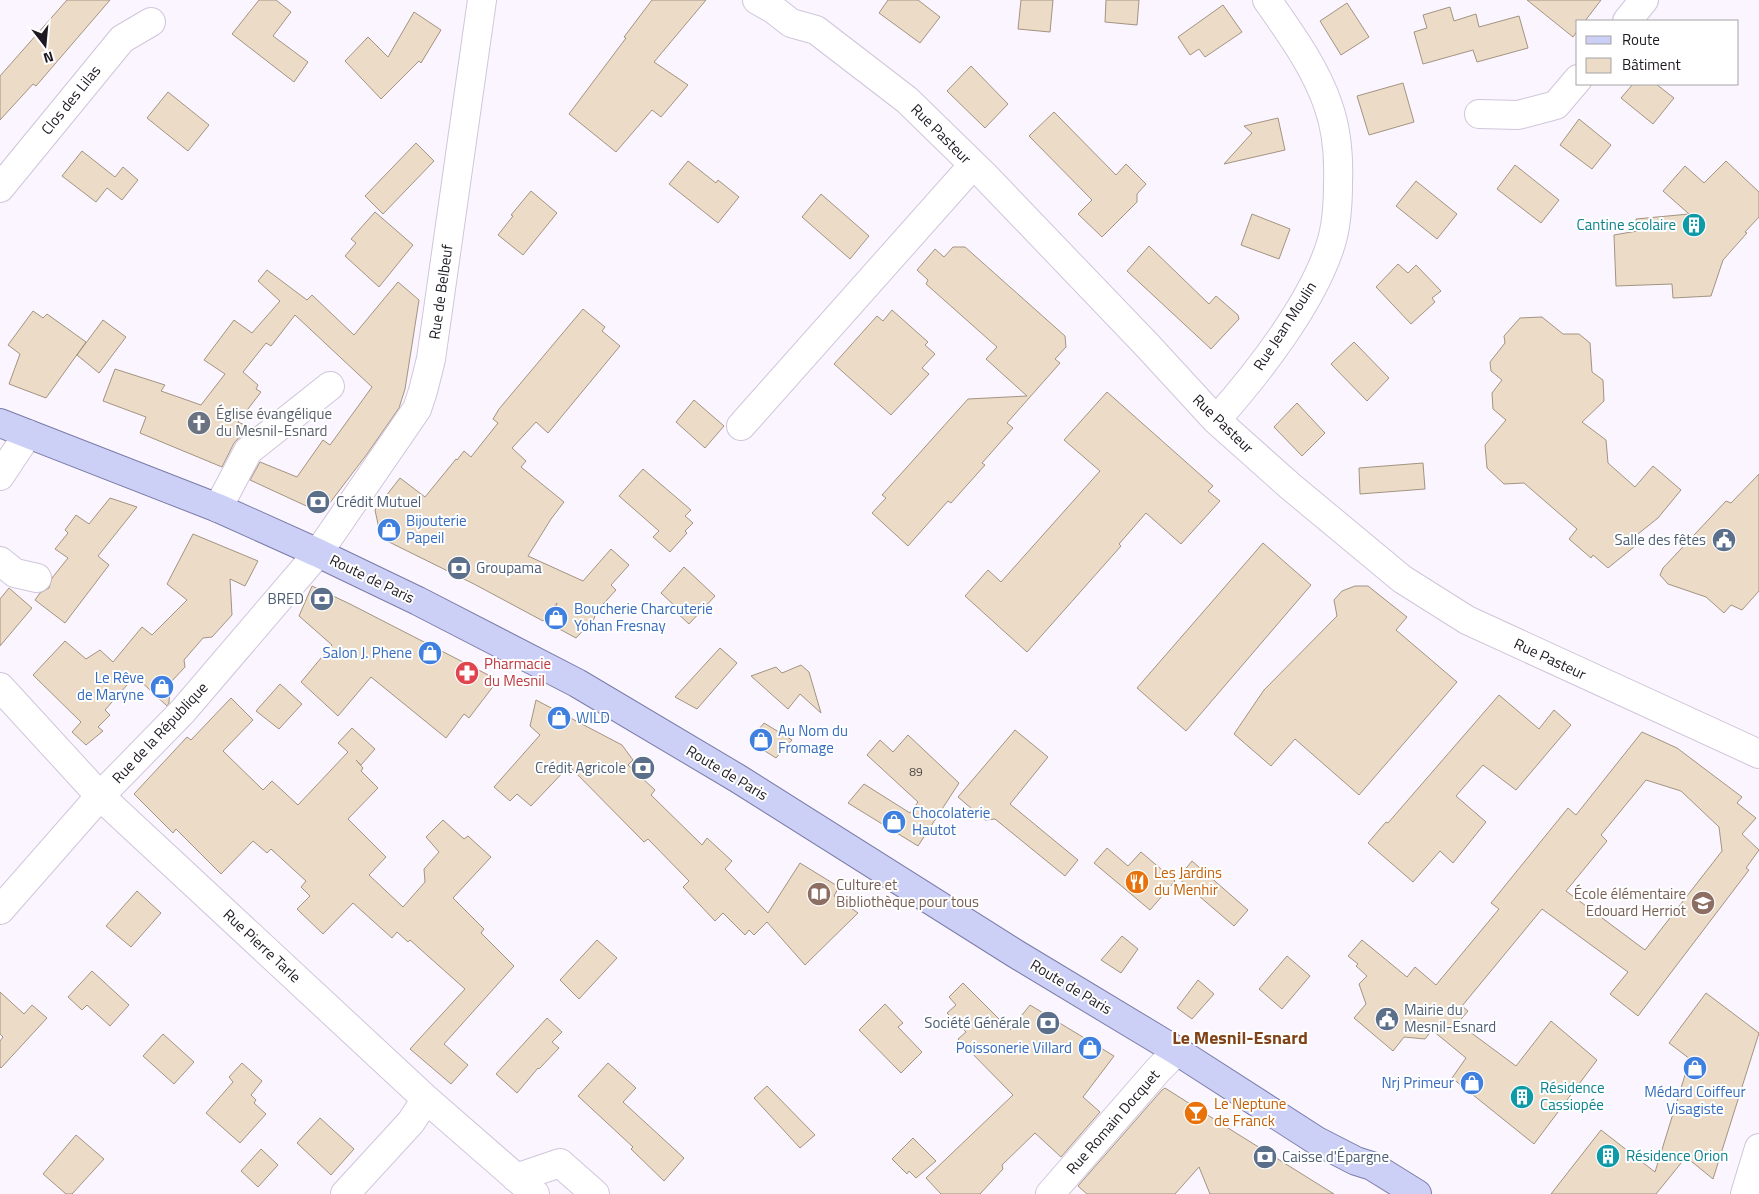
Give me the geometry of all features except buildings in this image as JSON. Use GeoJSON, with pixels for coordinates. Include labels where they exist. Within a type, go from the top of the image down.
{"type":"FeatureCollection","features":[{"type":"Feature","properties":{"kind":"main road","name":"Route de Paris"},"geometry":{"type":"LineString","coordinates":[[0,423],[218,508],[318,553],[418,601],[577,684],[737,778],[1016,954],[1177,1051],[1317,1141],[1356,1161],[1372,1166],[1417,1194]]}},
{"type":"Feature","properties":{"kind":"street","name":"Rue de Belbeuf"},"geometry":{"type":"LineString","coordinates":[[318,553],[417,409],[424,391],[431,360],[482,0]]}},
{"type":"Feature","properties":{"kind":"street","name":"Rue Pasteur"},"geometry":{"type":"LineString","coordinates":[[756,0],[773,9],[791,23],[816,30],[907,100],[1146,344],[1216,420],[1290,486],[1402,579],[1467,620],[1759,754]]}},
{"type":"Feature","properties":{"kind":"street","name":"Rue Jean Moulin"},"geometry":{"type":"LineString","coordinates":[[1216,420],[1242,391],[1301,306],[1322,267],[1333,238],[1337,206],[1339,163],[1336,135],[1328,105],[1316,76],[1268,0]]}},
{"type":"Feature","properties":{"kind":"street"},"geometry":{"type":"LineString","coordinates":[[1628,20],[1644,0]]}},
{"type":"Feature","properties":{"kind":"street","name":"Clos des Lilas"},"geometry":{"type":"LineString","coordinates":[[0,188],[122,38],[151,22]]}},
{"type":"Feature","properties":{"kind":"street"},"geometry":{"type":"LineString","coordinates":[[1479,114],[1518,115],[1556,104],[1576,81]]}},
{"type":"Feature","properties":{"kind":"street"},"geometry":{"type":"LineString","coordinates":[[741,426],[972,165]]}},
{"type":"Feature","properties":{"kind":"street"},"geometry":{"type":"LineString","coordinates":[[218,508],[248,451],[330,386]]}},
{"type":"Feature","properties":{"kind":"street"},"geometry":{"type":"LineString","coordinates":[[0,476],[28,434]]}},
{"type":"Feature","properties":{"kind":"street","name":"Rue de la République"},"geometry":{"type":"LineString","coordinates":[[0,910],[100,796],[182,711],[318,553]]}},
{"type":"Feature","properties":{"kind":"street"},"geometry":{"type":"LineString","coordinates":[[0,561],[14,574],[37,578]]}},
{"type":"Feature","properties":{"kind":"street","name":"Rue Pierre Tarle"},"geometry":{"type":"LineString","coordinates":[[2,688],[100,796],[426,1099],[526,1186]]}},
{"type":"Feature","properties":{"kind":"street","name":"Rue Romain Docquet"},"geometry":{"type":"LineString","coordinates":[[1050,1194],[1158,1070],[1177,1051]]}},
{"type":"Feature","properties":{"kind":"street"},"geometry":{"type":"LineString","coordinates":[[345,1194],[411,1122],[426,1099]]}},
{"type":"Feature","properties":{"kind":"street"},"geometry":{"type":"LineString","coordinates":[[1744,1194],[1759,1148]]}},
{"type":"Feature","properties":{"kind":"street"},"geometry":{"type":"LineString","coordinates":[[526,1186],[560,1163],[595,1194]]}},
{"type":"Feature","properties":{"kind":"place","name":"Cantine scolaire"},"geometry":{"type":"Point","coordinates":[1694,225]}},
{"type":"Feature","properties":{"kind":"place","name":"Église évangélique du Mesnil-Esnard"},"geometry":{"type":"Point","coordinates":[199,423]}},
{"type":"Feature","properties":{"kind":"place","name":"Crédit Mutuel"},"geometry":{"type":"Point","coordinates":[318,502]}},
{"type":"Feature","properties":{"kind":"place","name":"Bijouterie Papeil"},"geometry":{"type":"Point","coordinates":[389,530]}},
{"type":"Feature","properties":{"kind":"place","name":"Salle des fêtes"},"geometry":{"type":"Point","coordinates":[1724,540]}},
{"type":"Feature","properties":{"kind":"place","name":"Groupama"},"geometry":{"type":"Point","coordinates":[459,568]}},
{"type":"Feature","properties":{"kind":"place","name":"BRED"},"geometry":{"type":"Point","coordinates":[322,599]}},
{"type":"Feature","properties":{"kind":"place","name":"Boucherie Charcuterie Yohan Fresnay"},"geometry":{"type":"Point","coordinates":[556,618]}},
{"type":"Feature","properties":{"kind":"place","name":"Salon J. Phene"},"geometry":{"type":"Point","coordinates":[430,653]}},
{"type":"Feature","properties":{"kind":"place","name":"Pharmacie du Mesnil"},"geometry":{"type":"Point","coordinates":[467,673]}},
{"type":"Feature","properties":{"kind":"place","name":"Le Rêve de Maryne"},"geometry":{"type":"Point","coordinates":[162,687]}},
{"type":"Feature","properties":{"kind":"place","name":"WILD"},"geometry":{"type":"Point","coordinates":[559,718]}},
{"type":"Feature","properties":{"kind":"place","name":"Au Nom du Fromage"},"geometry":{"type":"Point","coordinates":[761,740]}},
{"type":"Feature","properties":{"kind":"place","name":"Crédit Agricole"},"geometry":{"type":"Point","coordinates":[643,768]}},
{"type":"Feature","properties":{"kind":"place","name":"Chocolaterie Hautot"},"geometry":{"type":"Point","coordinates":[894,822]}},
{"type":"Feature","properties":{"kind":"place","name":"Les Jardins du Menhir"},"geometry":{"type":"Point","coordinates":[1137,882]}},
{"type":"Feature","properties":{"kind":"place","name":"Culture et Bibliothèque pour tous"},"geometry":{"type":"Point","coordinates":[819,894]}},
{"type":"Feature","properties":{"kind":"place","name":"École élémentaire Edouard Herriot"},"geometry":{"type":"Point","coordinates":[1703,903]}},
{"type":"Feature","properties":{"kind":"place","name":"Mairie du Mesnil-Esnard"},"geometry":{"type":"Point","coordinates":[1387,1019]}},
{"type":"Feature","properties":{"kind":"place","name":"Société Générale"},"geometry":{"type":"Point","coordinates":[1048,1023]}},
{"type":"Feature","properties":{"kind":"place","name":"Poissonerie Villard"},"geometry":{"type":"Point","coordinates":[1090,1048]}},
{"type":"Feature","properties":{"kind":"place","name":"Médard Coiffeur Visagiste"},"geometry":{"type":"Point","coordinates":[1695,1068]}},
{"type":"Feature","properties":{"kind":"place","name":"Nrj Primeur"},"geometry":{"type":"Point","coordinates":[1472,1083]}},
{"type":"Feature","properties":{"kind":"place","name":"Résidence Cassiopée"},"geometry":{"type":"Point","coordinates":[1522,1097]}},
{"type":"Feature","properties":{"kind":"place","name":"Le Neptune de Franck"},"geometry":{"type":"Point","coordinates":[1196,1113]}},
{"type":"Feature","properties":{"kind":"place","name":"Résidence Orion"},"geometry":{"type":"Point","coordinates":[1608,1156]}},
{"type":"Feature","properties":{"kind":"place","name":"Caisse d'Épargne"},"geometry":{"type":"Point","coordinates":[1265,1157]}},
{"type":"Feature","properties":{"kind":"district","name":"Le Mesnil-Esnard"},"geometry":{"type":"Point","coordinates":[1240,1038]}}]}
